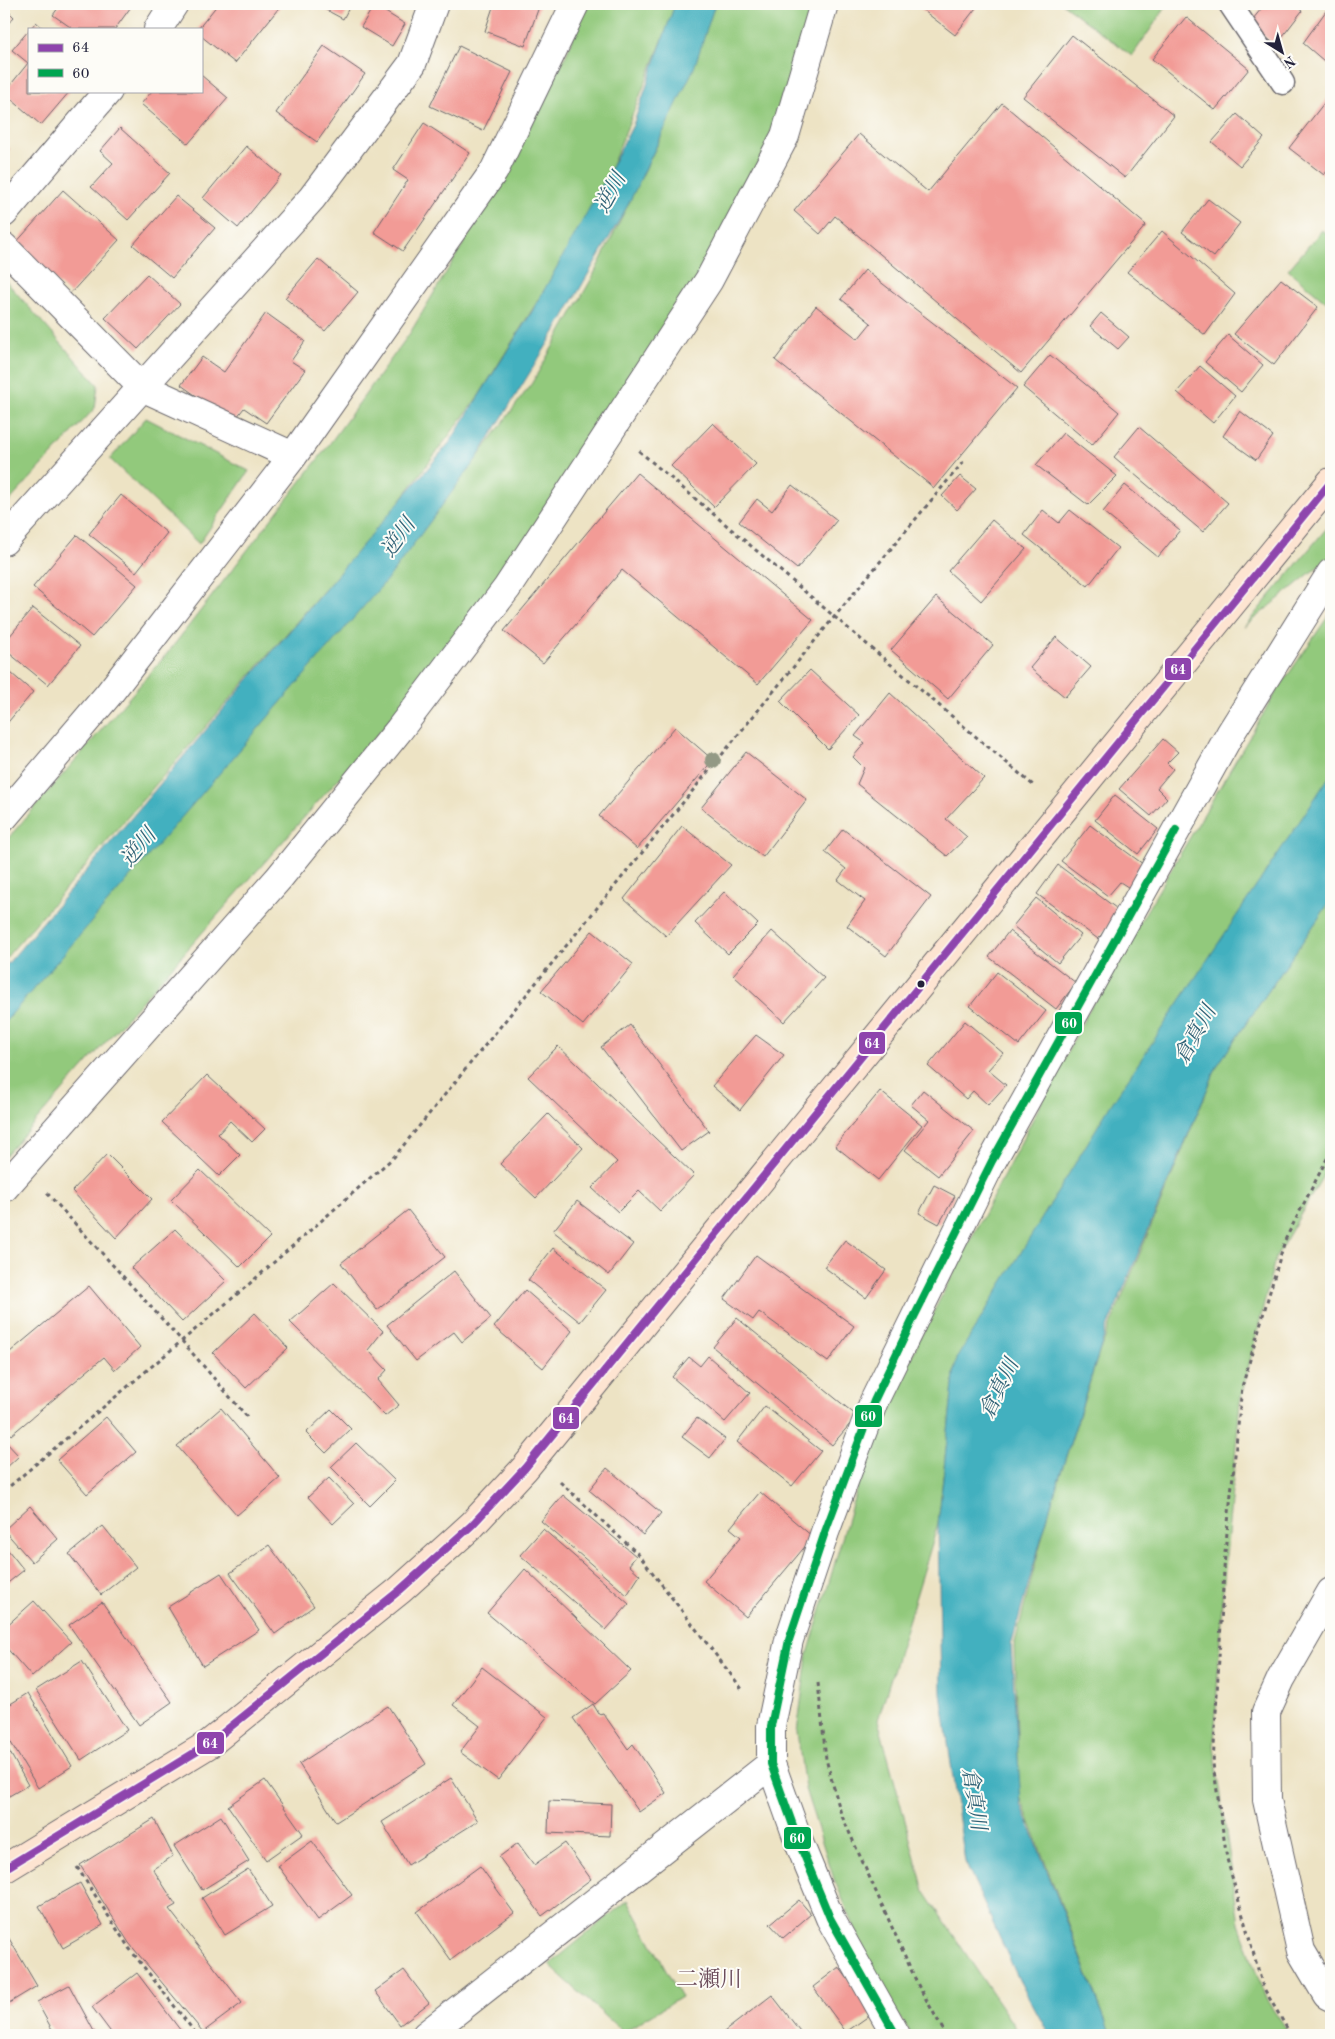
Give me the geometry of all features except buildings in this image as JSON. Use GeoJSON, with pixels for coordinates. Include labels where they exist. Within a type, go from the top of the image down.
{"type":"FeatureCollection","features":[{"type":"Feature","properties":{"kind":"main road"},"geometry":{"type":"LineString","coordinates":[[4,1869],[209,1744],[400,1590],[472,1526],[525,1468],[1331,482]]}},
{"type":"Feature","properties":{"kind":"street"},"geometry":{"type":"LineString","coordinates":[[159,28],[174,4]]}},
{"type":"Feature","properties":{"kind":"street"},"geometry":{"type":"LineString","coordinates":[[4,541],[312,198],[412,64],[434,4]]}},
{"type":"Feature","properties":{"kind":"street"},"geometry":{"type":"LineString","coordinates":[[4,817],[108,694],[293,456],[494,171],[575,4]]}},
{"type":"Feature","properties":{"kind":"street"},"geometry":{"type":"LineString","coordinates":[[4,1188],[280,878],[399,730],[506,588],[709,280],[785,136],[824,4]]}},
{"type":"Feature","properties":{"kind":"street"},"geometry":{"type":"LineString","coordinates":[[4,213],[107,92]]}},
{"type":"Feature","properties":{"kind":"street"},"geometry":{"type":"LineString","coordinates":[[4,247],[142,387],[293,456]]}},
{"type":"Feature","properties":{"kind":"street"},"geometry":{"type":"LineString","coordinates":[[896,2035],[830,1918],[800,1845],[771,1764],[771,1726],[789,1640],[825,1532],[874,1401],[992,1161],[1230,734],[1331,573]]}},
{"type":"Feature","properties":{"kind":"street"},"geometry":{"type":"LineString","coordinates":[[1331,1592],[1281,1679],[1266,1712],[1267,1800],[1301,1951],[1327,1995],[1331,1997]]}},
{"type":"Feature","properties":{"kind":"street"},"geometry":{"type":"LineString","coordinates":[[426,2035],[771,1764]]}},
{"type":"Feature","properties":{"kind":"lane"},"geometry":{"type":"LineString","coordinates":[[1230,4],[1283,83]]}},
{"type":"Feature","properties":{"kind":"path"},"geometry":{"type":"LineString","coordinates":[[635,447],[1033,785]]}},
{"type":"Feature","properties":{"kind":"path"},"geometry":{"type":"LineString","coordinates":[[4,1491],[182,1341],[394,1157],[835,616],[964,461]]}},
{"type":"Feature","properties":{"kind":"path"},"geometry":{"type":"LineString","coordinates":[[1291,2035],[1263,1987],[1227,1859],[1213,1764],[1225,1552],[1242,1387],[1285,1240],[1331,1151]]}},
{"type":"Feature","properties":{"kind":"path"},"geometry":{"type":"LineString","coordinates":[[23,1166],[182,1341],[248,1418]]}},
{"type":"Feature","properties":{"kind":"path"},"geometry":{"type":"LineString","coordinates":[[554,1477],[639,1555],[771,1726]]}},
{"type":"Feature","properties":{"kind":"path"},"geometry":{"type":"LineString","coordinates":[[818,1679],[826,1759],[841,1814],[918,1985],[946,2035]]}},
{"type":"Feature","properties":{"kind":"path"},"geometry":{"type":"LineString","coordinates":[[73,1862],[129,1948],[197,2035]]}},
{"type":"Feature","properties":{"kind":"green space"},"geometry":{"type":"Polygon","coordinates":[[[584,4],[675,4],[666,31],[594,210],[478,397],[390,514],[4,960],[4,843],[170,650],[325,450],[410,333],[505,174],[567,53],[584,4]]]}},
{"type":"Feature","properties":{"kind":"green space"},"geometry":{"type":"Polygon","coordinates":[[[715,4],[824,4],[785,136],[507,588],[4,1157],[4,1020],[477,458],[532,383],[591,280],[661,137],[715,4]]]}},
{"type":"Feature","properties":{"kind":"green space"},"geometry":{"type":"Polygon","coordinates":[[[1063,4],[1168,4],[1132,56],[1063,4]]]}},
{"type":"Feature","properties":{"kind":"green space"},"geometry":{"type":"Polygon","coordinates":[[[1322,230],[1331,238],[1331,306],[1288,270],[1322,230]]]}},
{"type":"Feature","properties":{"kind":"green space"},"geometry":{"type":"Polygon","coordinates":[[[4,279],[98,385],[95,408],[4,507],[4,279]]]}},
{"type":"Feature","properties":{"kind":"green space"},"geometry":{"type":"Polygon","coordinates":[[[146,418],[249,471],[199,544],[110,459],[146,418]]]}},
{"type":"Feature","properties":{"kind":"green space"},"geometry":{"type":"Polygon","coordinates":[[[1331,523],[1331,556],[1244,627],[1331,523]]]}},
{"type":"Feature","properties":{"kind":"green space"},"geometry":{"type":"Polygon","coordinates":[[[1331,612],[1331,777],[955,1366],[938,1524],[878,1720],[924,1891],[1020,2035],[912,2035],[881,1989],[834,1879],[805,1789],[797,1732],[807,1657],[859,1481],[919,1340],[1099,991],[1275,694],[1331,612]]]}},
{"type":"Feature","properties":{"kind":"green space"},"geometry":{"type":"Polygon","coordinates":[[[1331,900],[1331,1162],[1275,1259],[1240,1402],[1222,1601],[1214,1746],[1239,1924],[1266,1999],[1290,2035],[1111,2035],[1019,1794],[1014,1646],[1050,1507],[1100,1350],[1217,1066],[1331,900]]]}},
{"type":"Feature","properties":{"kind":"green space"},"geometry":{"type":"Polygon","coordinates":[[[628,1900],[681,1997],[623,2032],[549,1965],[628,1900]]]}},
{"type":"Feature","properties":{"kind":"water","name":"逆川"},"geometry":{"type":"Polygon","coordinates":[[[675,4],[715,4],[694,68],[628,205],[555,332],[477,458],[390,576],[4,1023],[4,968],[450,442],[533,310],[633,125],[675,4]]]}},
{"type":"Feature","properties":{"kind":"water","name":"倉真川"},"geometry":{"type":"Polygon","coordinates":[[[1331,774],[1331,900],[1217,1066],[1106,1330],[1054,1494],[1011,1645],[1021,1804],[1111,2035],[1049,2035],[1019,1980],[965,1862],[941,1694],[938,1524],[955,1366],[958,1356],[1110,1106],[1331,774]]]}},
{"type":"Feature","properties":{"kind":"transit line","name":"64"},"geometry":{"type":"LineString","coordinates":[[4,1869],[209,1744],[400,1590],[472,1525],[525,1468],[1331,482]]}},
{"type":"Feature","properties":{"kind":"transit line","name":"60"},"geometry":{"type":"LineString","coordinates":[[896,2035],[830,1918],[800,1845],[771,1764],[771,1726],[789,1640],[825,1532],[874,1401],[914,1317],[992,1161],[1176,830]]}},
{"type":"Feature","properties":{"kind":"district","name":"二瀬川"},"geometry":{"type":"Point","coordinates":[709,1980]}}]}
